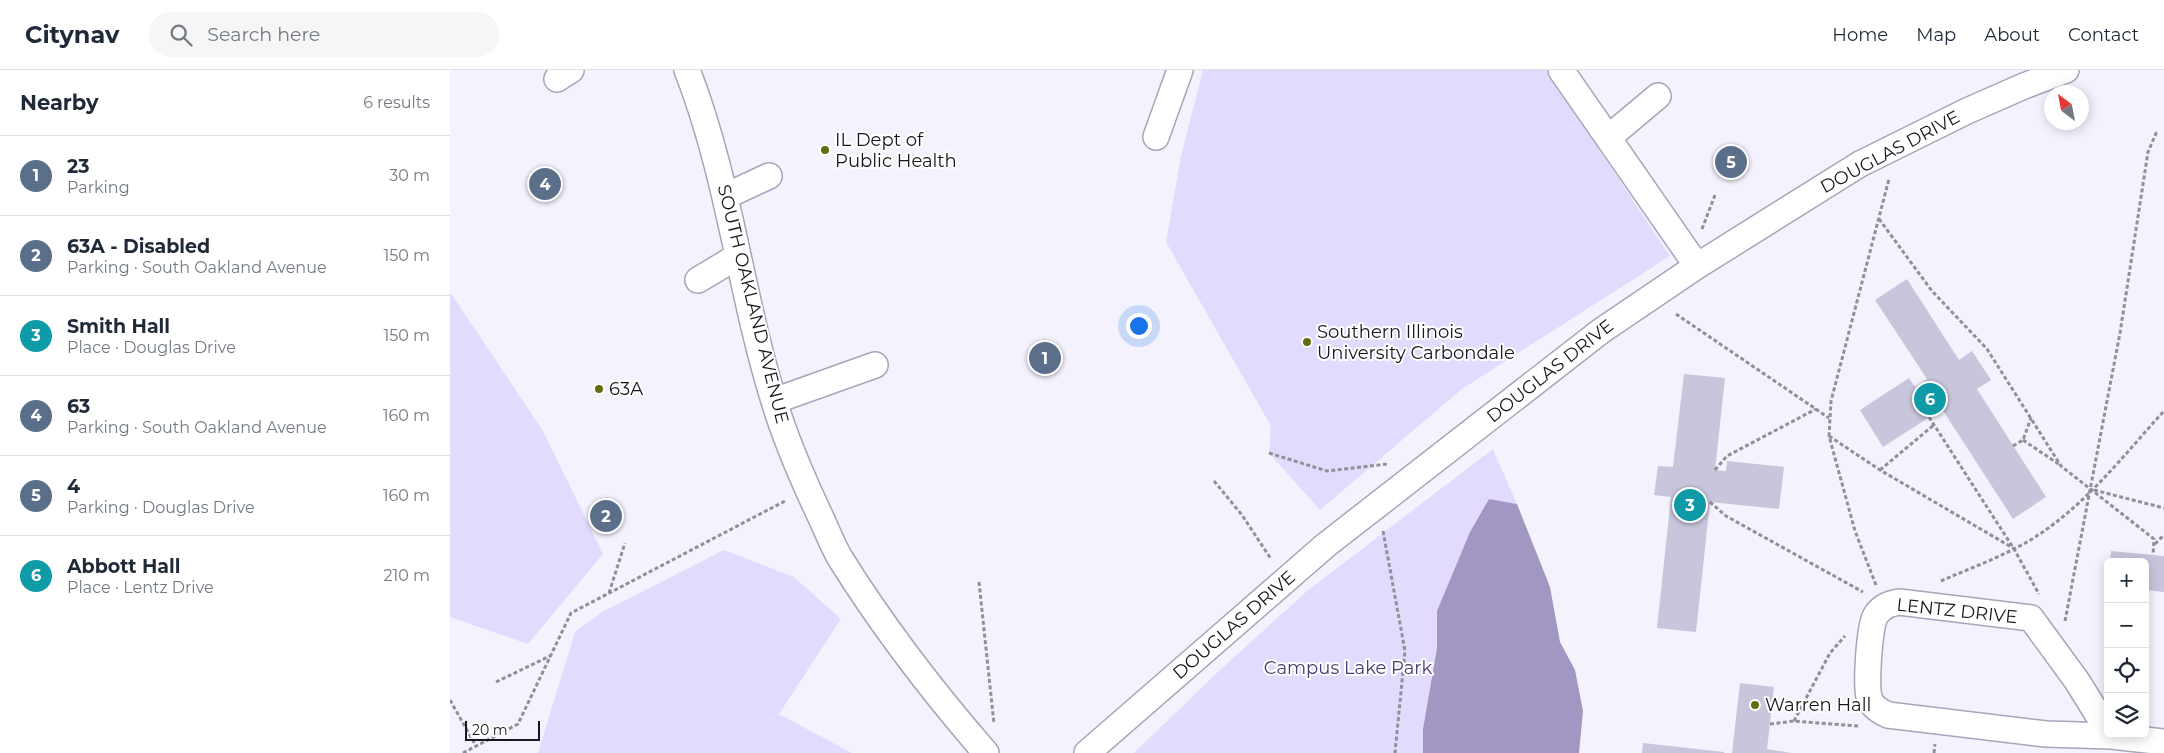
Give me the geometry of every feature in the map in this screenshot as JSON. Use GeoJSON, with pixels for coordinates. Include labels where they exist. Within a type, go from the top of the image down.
{"type":"FeatureCollection","features":[{"type":"Feature","properties":{"kind":"street","name":"SOUTH OAKLAND AVENUE"},"geometry":{"type":"LineString","coordinates":[[687,70],[700,103],[726,196],[738,256],[774,401],[808,490],[840,557],[912,663],[990,742]]}},
{"type":"Feature","properties":{"kind":"street"},"geometry":{"type":"LineString","coordinates":[[1156,137],[1180,70]]}},
{"type":"Feature","properties":{"kind":"street"},"geometry":{"type":"LineString","coordinates":[[1561,70],[1697,266]]}},
{"type":"Feature","properties":{"kind":"street","name":"DOUGLAS DRIVE"},"geometry":{"type":"LineString","coordinates":[[1087,753],[1326,545],[1601,331],[1697,266],[1860,164],[1967,111],[2020,78],[2066,70]]}},
{"type":"Feature","properties":{"kind":"street"},"geometry":{"type":"LineString","coordinates":[[1608,138],[1658,96]]}},
{"type":"Feature","properties":{"kind":"street"},"geometry":{"type":"LineString","coordinates":[[726,196],[769,176]]}},
{"type":"Feature","properties":{"kind":"street"},"geometry":{"type":"LineString","coordinates":[[698,280],[738,256]]}},
{"type":"Feature","properties":{"kind":"street"},"geometry":{"type":"LineString","coordinates":[[774,401],[875,364]]}},
{"type":"Feature","properties":{"kind":"street","name":"LENTZ DRIVE"},"geometry":{"type":"LineString","coordinates":[[1899,602],[2031,618],[2077,681],[2109,734],[2046,734],[1888,715],[1878,711],[1869,697],[1869,650],[1874,616],[1885,604],[1899,602]]}},
{"type":"Feature","properties":{"kind":"street","name":"LENTZ DRIVE"},"geometry":{"type":"LineString","coordinates":[[2136,738],[2164,742]]}},
{"type":"Feature","properties":{"kind":"path"},"geometry":{"type":"LineString","coordinates":[[2064,628],[2120,333],[2148,152],[2157,131]]}},
{"type":"Feature","properties":{"kind":"path"},"geometry":{"type":"LineString","coordinates":[[1877,588],[1855,531],[1829,436],[1831,401],[1835,382],[1889,179]]}},
{"type":"Feature","properties":{"kind":"path"},"geometry":{"type":"LineString","coordinates":[[1699,236],[1716,195]]}},
{"type":"Feature","properties":{"kind":"path"},"geometry":{"type":"LineString","coordinates":[[1879,219],[1932,291],[1987,349],[2061,466]]}},
{"type":"Feature","properties":{"kind":"path"},"geometry":{"type":"LineString","coordinates":[[1676,314],[1830,418]]}},
{"type":"Feature","properties":{"kind":"path"},"geometry":{"type":"LineString","coordinates":[[1715,470],[1727,456],[1817,409]]}},
{"type":"Feature","properties":{"kind":"path"},"geometry":{"type":"LineString","coordinates":[[1932,585],[2014,549],[2043,532],[2078,504],[2164,411]]}},
{"type":"Feature","properties":{"kind":"path"},"geometry":{"type":"LineString","coordinates":[[1929,417],[2014,549],[2041,598]]}},
{"type":"Feature","properties":{"kind":"path"},"geometry":{"type":"LineString","coordinates":[[2014,446],[2023,440],[2032,418]]}},
{"type":"Feature","properties":{"kind":"path"},"geometry":{"type":"LineString","coordinates":[[1880,470],[1934,424]]}},
{"type":"Feature","properties":{"kind":"path"},"geometry":{"type":"LineString","coordinates":[[1829,436],[1880,470],[2014,549]]}},
{"type":"Feature","properties":{"kind":"path"},"geometry":{"type":"LineString","coordinates":[[2023,440],[2061,466],[2154,539],[2153,555]]}},
{"type":"Feature","properties":{"kind":"path"},"geometry":{"type":"LineString","coordinates":[[1269,453],[1327,471],[1393,463]]}},
{"type":"Feature","properties":{"kind":"path"},"geometry":{"type":"LineString","coordinates":[[1214,481],[1242,515],[1272,560]]}},
{"type":"Feature","properties":{"kind":"path"},"geometry":{"type":"LineString","coordinates":[[2091,490],[2164,508]]}},
{"type":"Feature","properties":{"kind":"path"},"geometry":{"type":"LineString","coordinates":[[463,753],[518,724],[571,613],[789,499]]}},
{"type":"Feature","properties":{"kind":"path"},"geometry":{"type":"LineString","coordinates":[[1710,502],[1726,516],[1866,594]]}},
{"type":"Feature","properties":{"kind":"path"},"geometry":{"type":"LineString","coordinates":[[1382,525],[1405,651],[1395,753]]}},
{"type":"Feature","properties":{"kind":"path"},"geometry":{"type":"LineString","coordinates":[[2154,544],[2164,535]]}},
{"type":"Feature","properties":{"kind":"path"},"geometry":{"type":"LineString","coordinates":[[609,593],[625,543]]}},
{"type":"Feature","properties":{"kind":"path"},"geometry":{"type":"LineString","coordinates":[[978,582],[990,742]]}},
{"type":"Feature","properties":{"kind":"path"},"geometry":{"type":"LineString","coordinates":[[1794,721],[1830,653],[1848,633]]}},
{"type":"Feature","properties":{"kind":"path"},"geometry":{"type":"LineString","coordinates":[[496,682],[550,656]]}},
{"type":"Feature","properties":{"kind":"path"},"geometry":{"type":"LineString","coordinates":[[450,700],[476,746]]}},
{"type":"Feature","properties":{"kind":"path"},"geometry":{"type":"LineString","coordinates":[[1770,724],[1794,721],[1858,726]]}},
{"type":"Feature","properties":{"kind":"green space"},"geometry":{"type":"Polygon","coordinates":[[[1203,70],[1546,70],[1670,256],[1462,389],[1320,510],[1269,453],[1271,426],[1166,242],[1181,156],[1203,70]]]}},
{"type":"Feature","properties":{"kind":"green space"},"geometry":{"type":"Polygon","coordinates":[[[450,292],[543,431],[603,554],[528,644],[450,617],[450,292]]]}},
{"type":"Feature","properties":{"kind":"green space","name":"Campus Lake Park"},"geometry":{"type":"Polygon","coordinates":[[[1493,449],[1517,504],[1489,499],[1438,611],[1437,648],[1423,729],[1423,753],[1134,753],[1220,670],[1307,591],[1493,449]]]}},
{"type":"Feature","properties":{"kind":"green space"},"geometry":{"type":"Polygon","coordinates":[[[724,550],[794,577],[841,619],[779,714],[852,753],[538,753],[575,632],[602,612],[724,550]]]}},
{"type":"Feature","properties":{"kind":"shaded area"},"geometry":{"type":"Polygon","coordinates":[[[1489,499],[1517,504],[1550,587],[1560,642],[1575,670],[1583,711],[1579,753],[1423,753],[1423,729],[1437,648],[1437,611],[1470,532],[1489,499]]]}},
{"type":"Feature","properties":{"kind":"building"},"geometry":{"type":"Polygon","coordinates":[[[1907,279],[1959,360],[1972,351],[1991,380],[1977,389],[2046,497],[2013,519],[1942,409],[1883,447],[1860,410],[1909,378],[1915,387],[1927,379],[1875,300],[1907,279]]]}},
{"type":"Feature","properties":{"kind":"building"},"geometry":{"type":"Polygon","coordinates":[[[1684,374],[1725,378],[1715,470],[1726,471],[1727,461],[1784,467],[1779,509],[1710,502],[1696,632],[1657,628],[1671,497],[1654,495],[1658,466],[1673,467],[1684,374]]]}},
{"type":"Feature","properties":{"kind":"building"},"geometry":{"type":"Polygon","coordinates":[[[2111,551],[2164,556],[2164,592],[2149,590],[2149,558],[2110,558],[2111,551]]]}},
{"type":"Feature","properties":{"kind":"building","name":"Warren Hall"},"geometry":{"type":"Polygon","coordinates":[[[1740,683],[1774,687],[1767,749],[1791,753],[1732,753],[1740,683]]]}},
{"type":"Feature","properties":{"kind":"building"},"geometry":{"type":"Polygon","coordinates":[[[1643,743],[1724,752],[1724,753],[1642,753],[1643,743]]]}},
{"type":"Feature","properties":{"kind":"place","name":"IL Dept of Public Health"},"geometry":{"type":"Point","coordinates":[825,150]}},
{"type":"Feature","properties":{"kind":"place","name":"4"},"geometry":{"type":"Point","coordinates":[1731,162]}},
{"type":"Feature","properties":{"kind":"place","name":"63"},"geometry":{"type":"Point","coordinates":[545,184]}},
{"type":"Feature","properties":{"kind":"place","name":"Southern Illinois University Carbondale"},"geometry":{"type":"Point","coordinates":[1307,342]}},
{"type":"Feature","properties":{"kind":"place","name":"23"},"geometry":{"type":"Point","coordinates":[1045,358]}},
{"type":"Feature","properties":{"kind":"place","name":"63A"},"geometry":{"type":"Point","coordinates":[599,389]}},
{"type":"Feature","properties":{"kind":"place","name":"Abbott Hall"},"geometry":{"type":"Point","coordinates":[1930,399]}},
{"type":"Feature","properties":{"kind":"place","name":"Smith Hall"},"geometry":{"type":"Point","coordinates":[1690,505]}},
{"type":"Feature","properties":{"kind":"place","name":"63A - Disabled"},"geometry":{"type":"Point","coordinates":[606,516]}},
{"type":"Feature","properties":{"kind":"place","name":"Warren Hall"},"geometry":{"type":"Point","coordinates":[1755,705]}}]}
